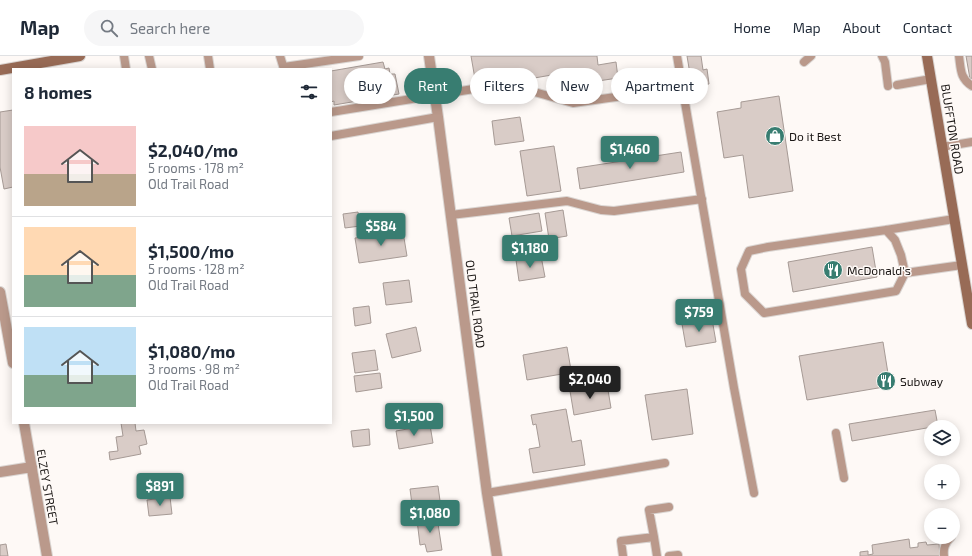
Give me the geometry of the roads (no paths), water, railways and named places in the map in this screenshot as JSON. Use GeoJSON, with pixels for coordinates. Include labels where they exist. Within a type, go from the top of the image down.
{"type":"FeatureCollection","features":[{"type":"Feature","properties":{"kind":"main road"},"geometry":{"type":"LineString","coordinates":[[0,70],[80,56]]}},
{"type":"Feature","properties":{"kind":"main road","name":"BLUFFTON ROAD"},"geometry":{"type":"LineString","coordinates":[[927,56],[972,324]]}},
{"type":"Feature","properties":{"kind":"street","name":"OLD TRAIL ROAD"},"geometry":{"type":"LineString","coordinates":[[429,56],[431,68]]}},
{"type":"Feature","properties":{"kind":"street","name":"OLD TRAIL ROAD"},"geometry":{"type":"LineString","coordinates":[[436,104],[487,493],[497,556]]}},
{"type":"Feature","properties":{"kind":"street"},"geometry":{"type":"LineString","coordinates":[[0,292],[10,329],[12,352]]}},
{"type":"Feature","properties":{"kind":"street","name":"ELZEY STREET"},"geometry":{"type":"LineString","coordinates":[[24,424],[47,556]]}},
{"type":"Feature","properties":{"kind":"street"},"geometry":{"type":"LineString","coordinates":[[0,472],[32,467]]}},
{"type":"Feature","properties":{"kind":"lane"},"geometry":{"type":"LineString","coordinates":[[124,56],[126,68]]}},
{"type":"Feature","properties":{"kind":"lane"},"geometry":{"type":"LineString","coordinates":[[150,56],[152,68]]}},
{"type":"Feature","properties":{"kind":"lane"},"geometry":{"type":"LineString","coordinates":[[208,56],[210,68]]}},
{"type":"Feature","properties":{"kind":"lane"},"geometry":{"type":"LineString","coordinates":[[280,56],[284,68],[359,56]]}},
{"type":"Feature","properties":{"kind":"lane"},"geometry":{"type":"LineString","coordinates":[[677,56],[734,388],[754,493]]}},
{"type":"Feature","properties":{"kind":"lane"},"geometry":{"type":"LineString","coordinates":[[804,62],[811,56]]}},
{"type":"Feature","properties":{"kind":"lane"},"geometry":{"type":"LineString","coordinates":[[882,56],[893,86],[931,79]]}},
{"type":"Feature","properties":{"kind":"lane"},"geometry":{"type":"LineString","coordinates":[[959,56],[963,78],[972,86]]}},
{"type":"Feature","properties":{"kind":"lane"},"geometry":{"type":"LineString","coordinates":[[462,91],[511,83],[531,91],[573,103],[611,98]]}},
{"type":"Feature","properties":{"kind":"lane"},"geometry":{"type":"LineString","coordinates":[[332,112],[404,101]]}},
{"type":"Feature","properties":{"kind":"lane"},"geometry":{"type":"LineString","coordinates":[[332,136],[438,118]]}},
{"type":"Feature","properties":{"kind":"lane"},"geometry":{"type":"LineString","coordinates":[[942,147],[972,142]]}},
{"type":"Feature","properties":{"kind":"lane"},"geometry":{"type":"LineString","coordinates":[[451,216],[567,201],[601,210],[614,211],[702,199]]}},
{"type":"Feature","properties":{"kind":"lane"},"geometry":{"type":"LineString","coordinates":[[886,230],[895,240],[901,255],[905,273],[896,291],[764,313],[746,294],[741,269],[749,251],[954,219]]}},
{"type":"Feature","properties":{"kind":"lane"},"geometry":{"type":"LineString","coordinates":[[905,273],[962,265]]}},
{"type":"Feature","properties":{"kind":"lane"},"geometry":{"type":"LineString","coordinates":[[836,433],[844,478]]}},
{"type":"Feature","properties":{"kind":"lane"},"geometry":{"type":"LineString","coordinates":[[487,493],[665,463]]}},
{"type":"Feature","properties":{"kind":"lane"},"geometry":{"type":"LineString","coordinates":[[657,556],[649,510],[669,507]]}},
{"type":"Feature","properties":{"kind":"lane"},"geometry":{"type":"LineString","coordinates":[[623,556],[621,541],[654,537]]}},
{"type":"Feature","properties":{"kind":"lane"},"geometry":{"type":"LineString","coordinates":[[944,556],[943,551],[946,544]]}},
{"type":"Feature","properties":{"kind":"lane"},"geometry":{"type":"LineString","coordinates":[[669,556],[678,554]]}},
{"type":"Feature","properties":{"kind":"place","name":"Do it Best"},"geometry":{"type":"Point","coordinates":[775,136]}},
{"type":"Feature","properties":{"kind":"place","name":"McDonald's"},"geometry":{"type":"Point","coordinates":[833,270]}},
{"type":"Feature","properties":{"kind":"place","name":"Subway"},"geometry":{"type":"Point","coordinates":[886,381]}}]}
